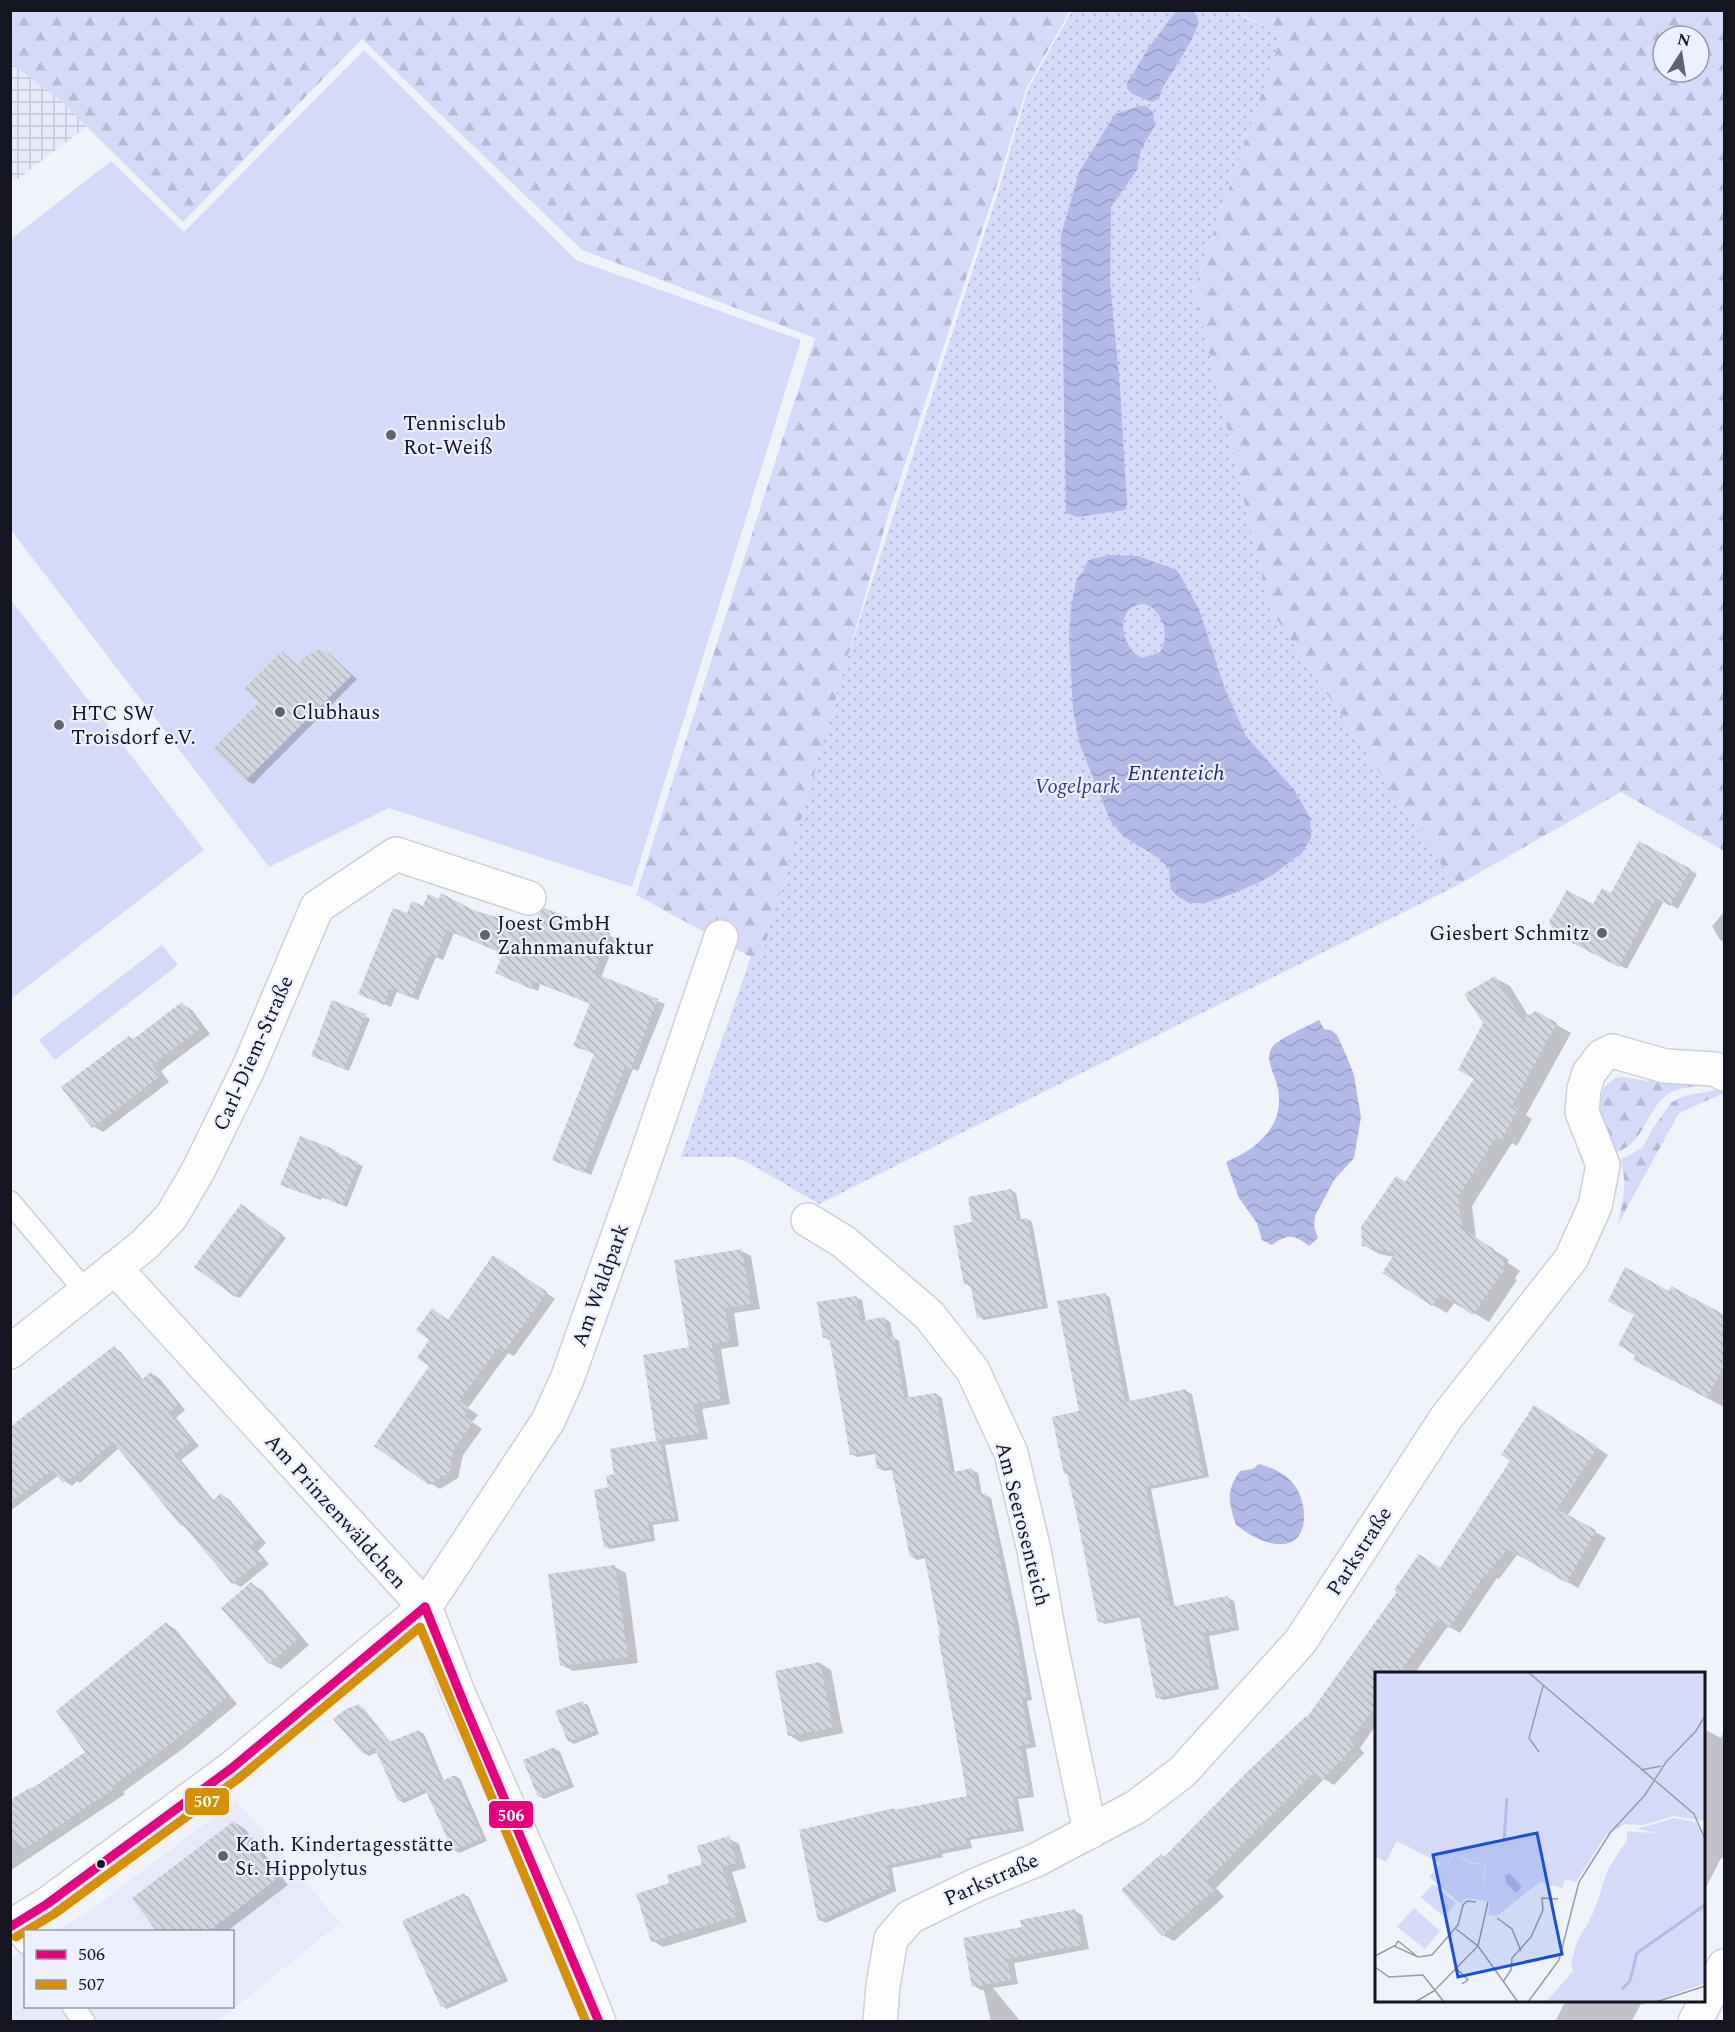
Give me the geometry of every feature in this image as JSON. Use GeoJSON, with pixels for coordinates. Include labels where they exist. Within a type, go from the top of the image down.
{"type":"FeatureCollection","features":[{"type":"Feature","properties":{"kind":"street","name":"Carl-Diem-Straße"},"geometry":{"type":"LineString","coordinates":[[10,1353],[144,1245],[171,1217],[184,1197],[249,1067],[317,907],[396,854],[529,898]]}},
{"type":"Feature","properties":{"kind":"street","name":"Am Waldpark"},"geometry":{"type":"LineString","coordinates":[[16,1932],[47,1904],[232,1768],[424,1607],[548,1421],[567,1378],[646,1157],[721,937]]}},
{"type":"Feature","properties":{"kind":"street","name":"Parkstraße"},"geometry":{"type":"LineString","coordinates":[[880,2022],[891,1939],[910,1917],[976,1885],[1036,1860],[1136,1807],[1182,1772],[1300,1642],[1446,1418],[1571,1259],[1595,1206],[1603,1165],[1582,1112],[1584,1089],[1589,1073],[1602,1056],[1612,1052],[1665,1066],[1715,1068],[1725,1074]]}},
{"type":"Feature","properties":{"kind":"street","name":"Am Seerosenteich"},"geometry":{"type":"LineString","coordinates":[[808,1220],[844,1242],[929,1315],[973,1371],[1011,1453],[1034,1550],[1052,1650],[1090,1832]]}},
{"type":"Feature","properties":{"kind":"street","name":"Am Prinzenwäldchen"},"geometry":{"type":"LineString","coordinates":[[115,1268],[424,1607],[459,1695],[554,1910],[599,2022]]}},
{"type":"Feature","properties":{"kind":"street"},"geometry":{"type":"LineString","coordinates":[[1695,2022],[1725,1966]]}},
{"type":"Feature","properties":{"kind":"lane"},"geometry":{"type":"LineString","coordinates":[[10,1202],[86,1292]]}},
{"type":"Feature","properties":{"kind":"lane"},"geometry":{"type":"LineString","coordinates":[[74,2008],[84,2022]]}},
{"type":"Feature","properties":{"kind":"shaded area"},"geometry":{"type":"Polygon","coordinates":[[[11,11],[86,127],[11,184],[11,11]]]}},
{"type":"Feature","properties":{"kind":"shaded area","name":"Kath. Kindertagesstätte St. Hippolytus"},"geometry":{"type":"Polygon","coordinates":[[[236,1800],[340,1923],[218,2021],[11,2022],[11,1960],[24,1951],[24,2008],[234,2008],[234,1930],[58,1930],[88,1912],[236,1800]]]}},
{"type":"Feature","properties":{"kind":"green space"},"geometry":{"type":"Polygon","coordinates":[[[10,11],[1070,11],[1027,87],[890,509],[760,962],[636,895],[815,338],[582,250],[362,39],[183,222],[59,99],[11,63],[10,11]]]}},
{"type":"Feature","properties":{"kind":"green space","name":"Vogelpark"},"geometry":{"type":"Polygon","coordinates":[[[1072,11],[1232,11],[1282,35],[1194,289],[1270,609],[1456,886],[819,1204],[747,1162],[733,1157],[681,1157],[745,974],[998,192],[1028,89],[1072,11]]]}},
{"type":"Feature","properties":{"kind":"green space"},"geometry":{"type":"Polygon","coordinates":[[[1234,11],[1724,11],[1724,851],[1621,792],[1456,886],[1270,609],[1194,289],[1282,35],[1234,11]]]}},
{"type":"Feature","properties":{"kind":"green space","name":"Tennisclub Rot-Weiß"},"geometry":{"type":"Polygon","coordinates":[[[364,50],[576,260],[801,340],[632,887],[389,808],[269,867],[11,530],[11,239],[111,161],[184,232],[364,50]]]}},
{"type":"Feature","properties":{"kind":"green space","name":"HTC SW Troisdorf e.V."},"geometry":{"type":"Polygon","coordinates":[[[11,600],[204,850],[11,999],[11,600]]]}},
{"type":"Feature","properties":{"kind":"green space"},"geometry":{"type":"Polygon","coordinates":[[[162,945],[178,965],[55,1060],[39,1040],[162,945]]]}},
{"type":"Feature","properties":{"kind":"green space"},"geometry":{"type":"Polygon","coordinates":[[[1665,1075],[1702,1085],[1670,1093],[1655,1107],[1634,1142],[1616,1152],[1600,1113],[1599,1102],[1604,1087],[1615,1078],[1647,1081],[1665,1075]]]}},
{"type":"Feature","properties":{"kind":"green space"},"geometry":{"type":"Polygon","coordinates":[[[1724,1088],[1724,1093],[1679,1113],[1618,1224],[1624,1184],[1620,1160],[1643,1147],[1653,1128],[1672,1102],[1681,1097],[1724,1088]]]}},
{"type":"Feature","properties":{"kind":"water"},"geometry":{"type":"Polygon","coordinates":[[[1176,11],[1193,11],[1198,18],[1198,23],[1188,46],[1162,89],[1159,99],[1152,102],[1131,93],[1127,88],[1127,83],[1149,47],[1176,11]]]}},
{"type":"Feature","properties":{"kind":"water"},"geometry":{"type":"Polygon","coordinates":[[[1146,106],[1153,112],[1155,126],[1141,149],[1137,170],[1111,207],[1110,281],[1120,387],[1127,505],[1125,510],[1077,517],[1066,513],[1061,236],[1079,172],[1115,114],[1146,106]]]}},
{"type":"Feature","properties":{"kind":"water","name":"Ententeich"},"geometry":{"type":"Polygon","coordinates":[[[1109,555],[1138,556],[1177,570],[1199,609],[1225,689],[1246,736],[1295,791],[1310,818],[1311,838],[1302,853],[1260,882],[1205,903],[1190,903],[1171,890],[1169,868],[1160,859],[1123,836],[1110,820],[1079,742],[1073,709],[1069,636],[1071,607],[1077,578],[1091,559],[1109,555]],[[1145,604],[1135,606],[1124,618],[1125,637],[1134,653],[1142,658],[1160,652],[1165,639],[1161,618],[1152,607],[1145,604]]]}},
{"type":"Feature","properties":{"kind":"water"},"geometry":{"type":"Polygon","coordinates":[[[1319,1020],[1324,1029],[1331,1030],[1337,1035],[1354,1075],[1361,1117],[1354,1158],[1334,1180],[1315,1216],[1314,1227],[1318,1238],[1309,1246],[1299,1239],[1290,1237],[1272,1245],[1262,1240],[1257,1223],[1239,1198],[1226,1162],[1258,1143],[1273,1125],[1279,1102],[1277,1083],[1269,1061],[1274,1045],[1319,1020]]]}},
{"type":"Feature","properties":{"kind":"water"},"geometry":{"type":"Polygon","coordinates":[[[1259,1464],[1289,1479],[1301,1499],[1304,1510],[1302,1530],[1290,1543],[1279,1544],[1262,1540],[1236,1525],[1230,1503],[1232,1485],[1240,1471],[1253,1469],[1259,1464]]]}},
{"type":"Feature","properties":{"kind":"building"},"geometry":{"type":"Polygon","coordinates":[[[318,650],[329,653],[352,675],[245,781],[213,749],[258,703],[244,689],[282,651],[297,665],[318,650]]]}},
{"type":"Feature","properties":{"kind":"building"},"geometry":{"type":"Polygon","coordinates":[[[1639,841],[1691,869],[1670,906],[1656,898],[1619,967],[1555,934],[1549,922],[1567,890],[1593,904],[1602,888],[1611,893],[1639,841]]]}},
{"type":"Feature","properties":{"kind":"building"},"geometry":{"type":"Polygon","coordinates":[[[441,893],[473,910],[496,917],[531,933],[539,913],[544,908],[610,933],[594,973],[658,999],[631,1069],[625,1067],[584,1173],[552,1160],[594,1054],[573,1046],[590,1003],[533,981],[531,989],[495,973],[503,953],[447,930],[436,958],[429,955],[411,998],[390,989],[384,1005],[358,994],[393,908],[407,913],[412,901],[423,906],[428,894],[439,899],[441,893]]]}},
{"type":"Feature","properties":{"kind":"building"},"geometry":{"type":"Polygon","coordinates":[[[1495,976],[1522,1019],[1536,1011],[1557,1023],[1512,1106],[1518,1109],[1502,1139],[1497,1136],[1458,1197],[1462,1228],[1495,1250],[1493,1253],[1506,1262],[1501,1269],[1504,1270],[1473,1315],[1440,1294],[1432,1306],[1382,1273],[1395,1253],[1362,1246],[1361,1227],[1396,1176],[1405,1182],[1474,1079],[1458,1070],[1483,1023],[1464,994],[1495,976]]]}},
{"type":"Feature","properties":{"kind":"building"},"geometry":{"type":"Polygon","coordinates":[[[332,1000],[366,1014],[344,1069],[311,1056],[332,1000]]]}},
{"type":"Feature","properties":{"kind":"building"},"geometry":{"type":"Polygon","coordinates":[[[182,1002],[201,1028],[152,1065],[160,1076],[92,1128],[61,1087],[129,1036],[132,1040],[182,1002]]]}},
{"type":"Feature","properties":{"kind":"building"},"geometry":{"type":"Polygon","coordinates":[[[300,1136],[359,1162],[342,1205],[317,1195],[316,1198],[280,1185],[300,1136]]]}},
{"type":"Feature","properties":{"kind":"building"},"geometry":{"type":"Polygon","coordinates":[[[1011,1189],[1017,1220],[1027,1218],[1044,1306],[977,1318],[970,1284],[964,1285],[953,1226],[972,1222],[968,1197],[1011,1189]]]}},
{"type":"Feature","properties":{"kind":"building"},"geometry":{"type":"Polygon","coordinates":[[[241,1204],[282,1234],[235,1297],[194,1267],[241,1204]]]}},
{"type":"Feature","properties":{"kind":"building"},"geometry":{"type":"Polygon","coordinates":[[[742,1249],[751,1304],[725,1308],[730,1341],[712,1344],[721,1399],[693,1404],[699,1434],[656,1440],[643,1355],[689,1347],[674,1260],[742,1249]]]}},
{"type":"Feature","properties":{"kind":"building"},"geometry":{"type":"Polygon","coordinates":[[[493,1255],[547,1292],[504,1352],[498,1348],[459,1401],[469,1408],[464,1416],[473,1422],[454,1449],[449,1473],[429,1485],[374,1446],[429,1366],[417,1358],[429,1340],[416,1330],[432,1308],[448,1320],[493,1255]]]}},
{"type":"Feature","properties":{"kind":"building"},"geometry":{"type":"Polygon","coordinates":[[[1625,1267],[1669,1291],[1671,1286],[1725,1315],[1725,1365],[1707,1398],[1633,1360],[1635,1355],[1618,1345],[1634,1315],[1608,1301],[1625,1267]]]}},
{"type":"Feature","properties":{"kind":"building"},"geometry":{"type":"Polygon","coordinates":[[[1105,1293],[1125,1402],[1186,1389],[1203,1475],[1146,1487],[1170,1607],[1228,1596],[1234,1627],[1203,1633],[1214,1686],[1156,1698],[1139,1614],[1098,1622],[1076,1512],[1067,1473],[1064,1474],[1052,1417],[1079,1411],[1057,1301],[1105,1293]]]}},
{"type":"Feature","properties":{"kind":"building"},"geometry":{"type":"Polygon","coordinates":[[[856,1296],[861,1321],[884,1317],[888,1337],[894,1336],[904,1398],[936,1393],[950,1473],[972,1468],[978,1495],[986,1493],[1027,1697],[1022,1698],[1030,1744],[1020,1746],[1029,1794],[1013,1797],[1019,1828],[965,1838],[966,1845],[937,1851],[938,1854],[887,1865],[891,1888],[818,1921],[799,1830],[895,1808],[895,1810],[967,1796],[924,1554],[910,1557],[891,1467],[877,1469],[874,1450],[850,1455],[829,1337],[823,1338],[817,1302],[856,1296]]]}},
{"type":"Feature","properties":{"kind":"building"},"geometry":{"type":"Polygon","coordinates":[[[114,1346],[141,1380],[151,1372],[178,1405],[169,1413],[192,1441],[174,1455],[212,1501],[221,1493],[260,1538],[251,1546],[263,1559],[232,1584],[183,1525],[181,1526],[113,1442],[71,1479],[63,1483],[53,1470],[10,1503],[10,1427],[114,1346]]]}},
{"type":"Feature","properties":{"kind":"building"},"geometry":{"type":"Polygon","coordinates":[[[1534,1405],[1598,1447],[1557,1509],[1596,1530],[1567,1583],[1507,1549],[1486,1573],[1449,1628],[1437,1620],[1400,1672],[1375,1672],[1375,1707],[1350,1741],[1355,1746],[1322,1780],[1314,1772],[1206,1881],[1214,1890],[1162,1936],[1121,1890],[1161,1854],[1164,1857],[1246,1773],[1307,1717],[1397,1592],[1394,1590],[1419,1554],[1440,1568],[1510,1461],[1501,1455],[1534,1405]]]}},
{"type":"Feature","properties":{"kind":"building"},"geometry":{"type":"Polygon","coordinates":[[[660,1440],[675,1518],[648,1523],[651,1538],[604,1547],[594,1490],[608,1487],[606,1476],[614,1474],[610,1449],[660,1440]]]}},
{"type":"Feature","properties":{"kind":"building"},"geometry":{"type":"Polygon","coordinates":[[[615,1565],[628,1657],[560,1666],[548,1574],[615,1565]]]}},
{"type":"Feature","properties":{"kind":"building"},"geometry":{"type":"Polygon","coordinates":[[[251,1582],[299,1638],[269,1664],[221,1608],[251,1582]]]}},
{"type":"Feature","properties":{"kind":"building"},"geometry":{"type":"Polygon","coordinates":[[[166,1622],[227,1697],[173,1742],[114,1785],[115,1788],[22,1851],[10,1835],[10,1800],[31,1787],[32,1789],[85,1752],[56,1711],[166,1622]]]}},
{"type":"Feature","properties":{"kind":"building"},"geometry":{"type":"Polygon","coordinates":[[[820,1662],[833,1728],[788,1736],[775,1671],[820,1662]]]}},
{"type":"Feature","properties":{"kind":"building"},"geometry":{"type":"Polygon","coordinates":[[[583,1701],[595,1731],[568,1742],[555,1711],[583,1701]]]}},
{"type":"Feature","properties":{"kind":"building"},"geometry":{"type":"Polygon","coordinates":[[[359,1704],[389,1742],[377,1747],[419,1730],[441,1781],[455,1775],[482,1838],[453,1851],[425,1789],[398,1801],[375,1748],[363,1754],[333,1719],[346,1709],[359,1704]]]}},
{"type":"Feature","properties":{"kind":"building"},"geometry":{"type":"Polygon","coordinates":[[[555,1747],[570,1784],[538,1797],[523,1760],[555,1747]]]}},
{"type":"Feature","properties":{"kind":"building"},"geometry":{"type":"Polygon","coordinates":[[[234,1821],[278,1878],[211,1930],[156,1930],[132,1898],[234,1821]]]}},
{"type":"Feature","properties":{"kind":"building"},"geometry":{"type":"Polygon","coordinates":[[[729,1836],[737,1863],[722,1867],[737,1916],[651,1942],[636,1894],[669,1883],[667,1875],[702,1864],[697,1846],[729,1836]]]}},
{"type":"Feature","properties":{"kind":"building"},"geometry":{"type":"Polygon","coordinates":[[[464,1893],[503,1978],[441,2007],[402,1921],[464,1893]]]}},
{"type":"Feature","properties":{"kind":"building"},"geometry":{"type":"Polygon","coordinates":[[[1075,1909],[1082,1945],[1007,1959],[1011,1980],[972,1987],[963,1938],[1022,1927],[1020,1920],[1075,1909]]]}},
{"type":"Feature","properties":{"kind":"transit line","name":"506"},"geometry":{"type":"LineString","coordinates":[[425,1607],[599,2022]]}},
{"type":"Feature","properties":{"kind":"transit line","name":"506"},"geometry":{"type":"LineString","coordinates":[[10,1927],[47,1904],[232,1768],[425,1607]]}},
{"type":"Feature","properties":{"kind":"transit line","name":"507"},"geometry":{"type":"LineString","coordinates":[[28,1930],[54,1914],[239,1778],[420,1627],[586,2022]]}},
{"type":"Feature","properties":{"kind":"transit line","name":"507"},"geometry":{"type":"LineString","coordinates":[[16,1937],[24,1932]]}},
{"type":"Feature","properties":{"kind":"place","name":"Tennisclub Rot-Weiß"},"geometry":{"type":"Point","coordinates":[391,435]}},
{"type":"Feature","properties":{"kind":"place","name":"Clubhaus"},"geometry":{"type":"Point","coordinates":[280,712]}},
{"type":"Feature","properties":{"kind":"place","name":"HTC SW Troisdorf e.V."},"geometry":{"type":"Point","coordinates":[59,725]}},
{"type":"Feature","properties":{"kind":"place","name":"Giesbert Schmitz"},"geometry":{"type":"Point","coordinates":[1602,933]}},
{"type":"Feature","properties":{"kind":"place","name":"Joest GmbH Zahnmanufaktur"},"geometry":{"type":"Point","coordinates":[485,935]}},
{"type":"Feature","properties":{"kind":"place","name":"Kath. Kindertagesstätte St. Hippolytus"},"geometry":{"type":"Point","coordinates":[223,1856]}}]}
